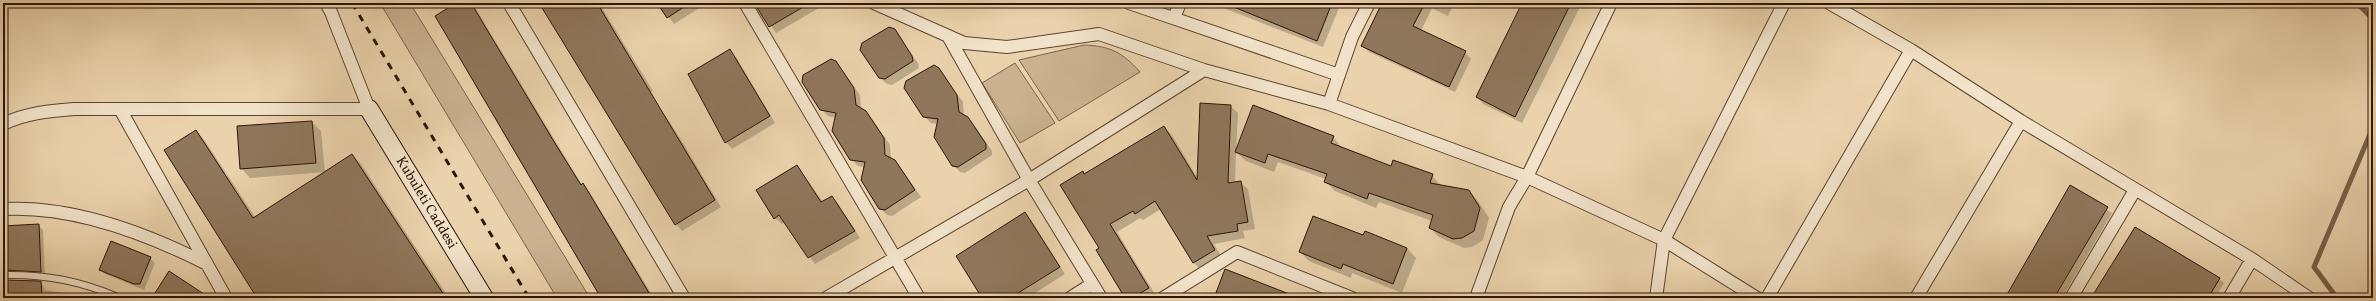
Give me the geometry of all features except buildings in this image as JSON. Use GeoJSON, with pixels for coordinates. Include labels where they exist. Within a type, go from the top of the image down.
{"type":"FeatureCollection","features":[{"type":"Feature","properties":{"kind":"street"},"geometry":{"type":"LineString","coordinates":[[3,124],[15,118],[40,111],[120,109],[369,109],[331,12],[326,3]]}},
{"type":"Feature","properties":{"kind":"street"},"geometry":{"type":"LineString","coordinates":[[509,3],[684,298]]}},
{"type":"Feature","properties":{"kind":"street"},"geometry":{"type":"LineString","coordinates":[[745,3],[919,298]]}},
{"type":"Feature","properties":{"kind":"street"},"geometry":{"type":"LineString","coordinates":[[874,3],[964,43],[1007,47],[1099,34],[1204,70],[1329,104],[1527,177],[1664,240],[1757,298]]}},
{"type":"Feature","properties":{"kind":"street"},"geometry":{"type":"LineString","coordinates":[[1129,3],[1339,75]]}},
{"type":"Feature","properties":{"kind":"street"},"geometry":{"type":"LineString","coordinates":[[1174,18],[1180,3]]}},
{"type":"Feature","properties":{"kind":"street"},"geometry":{"type":"LineString","coordinates":[[1329,104],[1352,37],[1369,3]]}},
{"type":"Feature","properties":{"kind":"street"},"geometry":{"type":"LineString","coordinates":[[1476,298],[1509,206],[1527,177],[1611,3]]}},
{"type":"Feature","properties":{"kind":"street"},"geometry":{"type":"LineString","coordinates":[[1656,298],[1664,240],[1784,3]]}},
{"type":"Feature","properties":{"kind":"street"},"geometry":{"type":"LineString","coordinates":[[1829,3],[1911,50],[2021,121],[2252,259],[2309,298]]}},
{"type":"Feature","properties":{"kind":"street"},"geometry":{"type":"LineString","coordinates":[[948,36],[1029,180],[1101,298]]}},
{"type":"Feature","properties":{"kind":"street"},"geometry":{"type":"LineString","coordinates":[[1767,298],[1911,50]]}},
{"type":"Feature","properties":{"kind":"street"},"geometry":{"type":"LineString","coordinates":[[826,298],[894,257],[1029,180],[1204,70]]}},
{"type":"Feature","properties":{"kind":"street"},"geometry":{"type":"LineString","coordinates":[[120,109],[226,298]]}},
{"type":"Feature","properties":{"kind":"street","name":"Kubuleti Caddesi"},"geometry":{"type":"LineString","coordinates":[[369,109],[484,298]]}},
{"type":"Feature","properties":{"kind":"street"},"geometry":{"type":"LineString","coordinates":[[1916,298],[2021,121]]}},
{"type":"Feature","properties":{"kind":"street"},"geometry":{"type":"LineString","coordinates":[[2070,298],[2135,190]]}},
{"type":"Feature","properties":{"kind":"street"},"geometry":{"type":"LineString","coordinates":[[3,210],[50,211],[83,218],[165,243],[207,264]]}},
{"type":"Feature","properties":{"kind":"street"},"geometry":{"type":"LineString","coordinates":[[1163,298],[1237,252],[1352,298]]}},
{"type":"Feature","properties":{"kind":"street"},"geometry":{"type":"LineString","coordinates":[[2229,298],[2252,259]]}},
{"type":"Feature","properties":{"kind":"street"},"geometry":{"type":"LineString","coordinates":[[1070,298],[1092,284]]}},
{"type":"Feature","properties":{"kind":"lane"},"geometry":{"type":"LineString","coordinates":[[3,275],[38,274],[70,280],[120,298]]}},
{"type":"Feature","properties":{"kind":"shaded area"},"geometry":{"type":"Polygon","coordinates":[[[380,3],[410,3],[590,298],[557,298],[380,3]]]}},
{"type":"Feature","properties":{"kind":"shaded area"},"geometry":{"type":"Polygon","coordinates":[[[1084,45],[1101,47],[1115,51],[1127,59],[1140,72],[1059,121],[1019,60],[1084,45]]]}},
{"type":"Feature","properties":{"kind":"shaded area"},"geometry":{"type":"Polygon","coordinates":[[[1015,63],[1055,123],[1020,143],[982,83],[1015,63]]]}},
{"type":"Feature","properties":{"kind":"waterway"},"geometry":{"type":"LineString","coordinates":[[2357,3],[2373,19]]}},
{"type":"Feature","properties":{"kind":"waterway"},"geometry":{"type":"LineString","coordinates":[[2337,298],[2314,267],[2373,127]]}},
{"type":"Feature","properties":{"kind":"railway"},"geometry":{"type":"LineString","coordinates":[[352,3],[529,298]]}}]}
